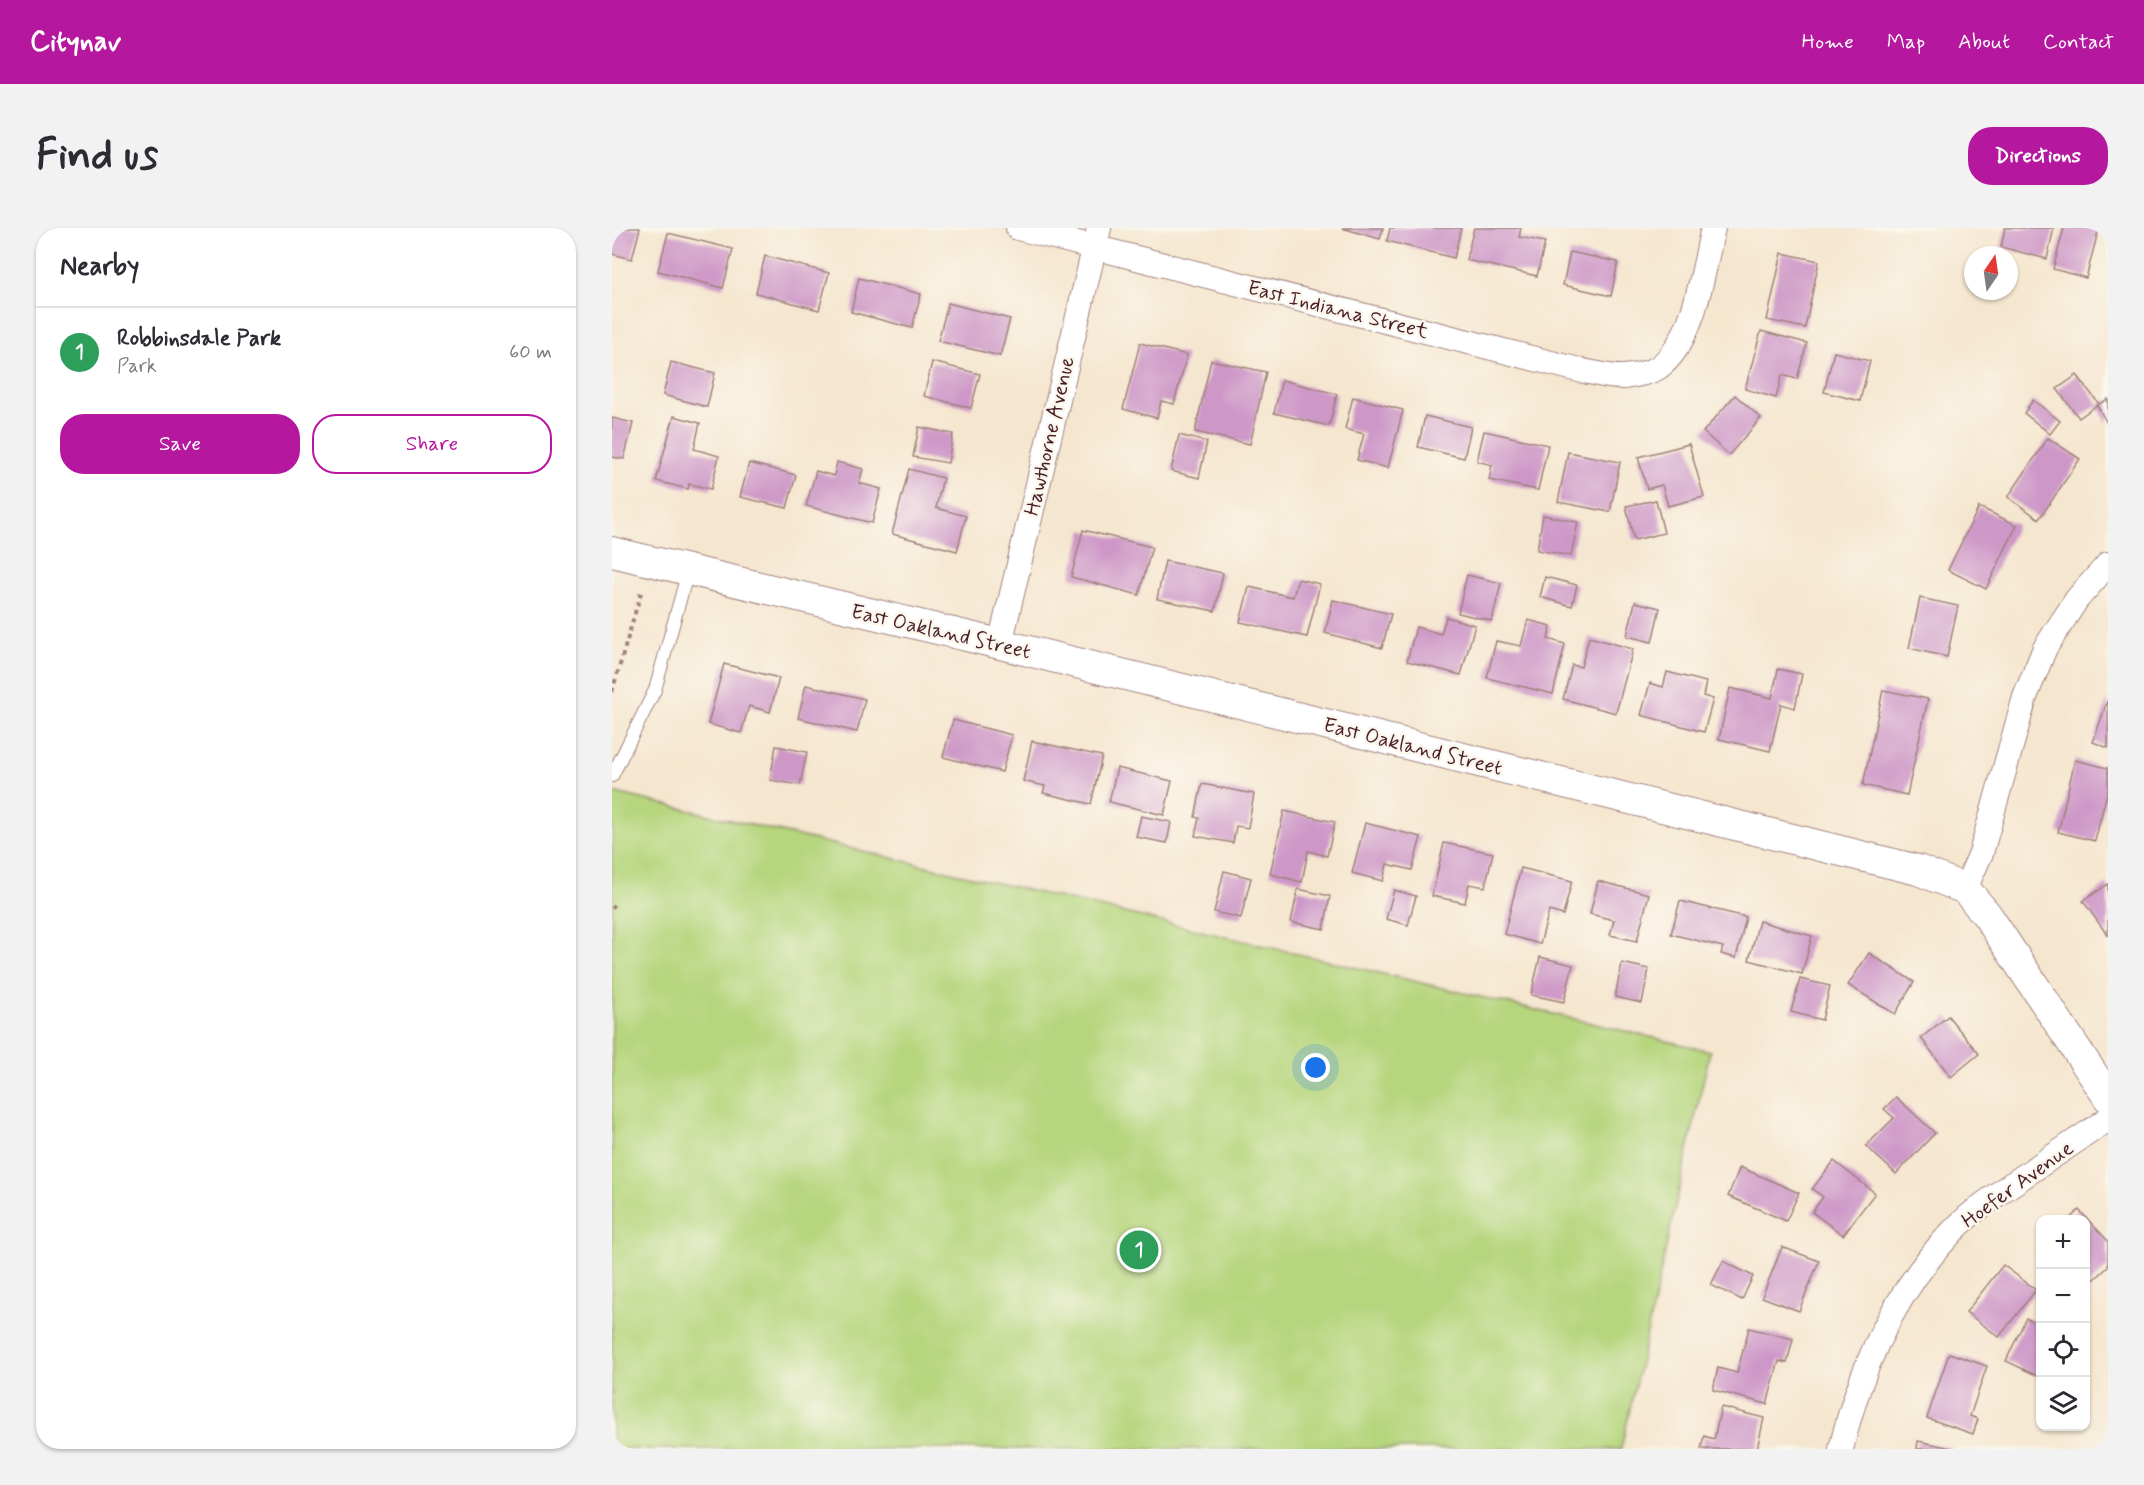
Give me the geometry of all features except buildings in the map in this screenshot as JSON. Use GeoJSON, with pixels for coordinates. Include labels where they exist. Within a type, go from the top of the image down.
{"type":"FeatureCollection","features":[{"type":"Feature","properties":{"kind":"street","name":"East Indiana Street"},"geometry":{"type":"LineString","coordinates":[[1018,228],[1096,237],[1583,371],[1623,377],[1658,368],[1675,352],[1687,328],[1696,301],[1713,228]]}},
{"type":"Feature","properties":{"kind":"street","name":"Hawthorne Avenue"},"geometry":{"type":"LineString","coordinates":[[1000,644],[1096,237]]}},
{"type":"Feature","properties":{"kind":"street","name":"East Oakland Street"},"geometry":{"type":"LineString","coordinates":[[612,552],[1000,644],[1918,870],[1965,889],[1987,915],[2108,1097]]}},
{"type":"Feature","properties":{"kind":"street"},"geometry":{"type":"LineString","coordinates":[[1965,889],[1981,853],[2025,697],[2045,648],[2077,599],[2108,564]]}},
{"type":"Feature","properties":{"kind":"street","name":"Hoefer Avenue"},"geometry":{"type":"LineString","coordinates":[[1841,1449],[1864,1373],[1878,1340],[1915,1274],[1953,1230],[1989,1200],[2108,1119]]}},
{"type":"Feature","properties":{"kind":"lane"},"geometry":{"type":"LineString","coordinates":[[612,776],[655,690],[688,571]]}},
{"type":"Feature","properties":{"kind":"path"},"geometry":{"type":"LineString","coordinates":[[612,692],[650,562]]}},
{"type":"Feature","properties":{"kind":"green space"},"geometry":{"type":"Polygon","coordinates":[[[612,792],[1710,1051],[1621,1449],[612,1449],[612,792]]]}},
{"type":"Feature","properties":{"kind":"place","name":"Robbinsdale Park"},"geometry":{"type":"Point","coordinates":[1139,1250]}}]}
